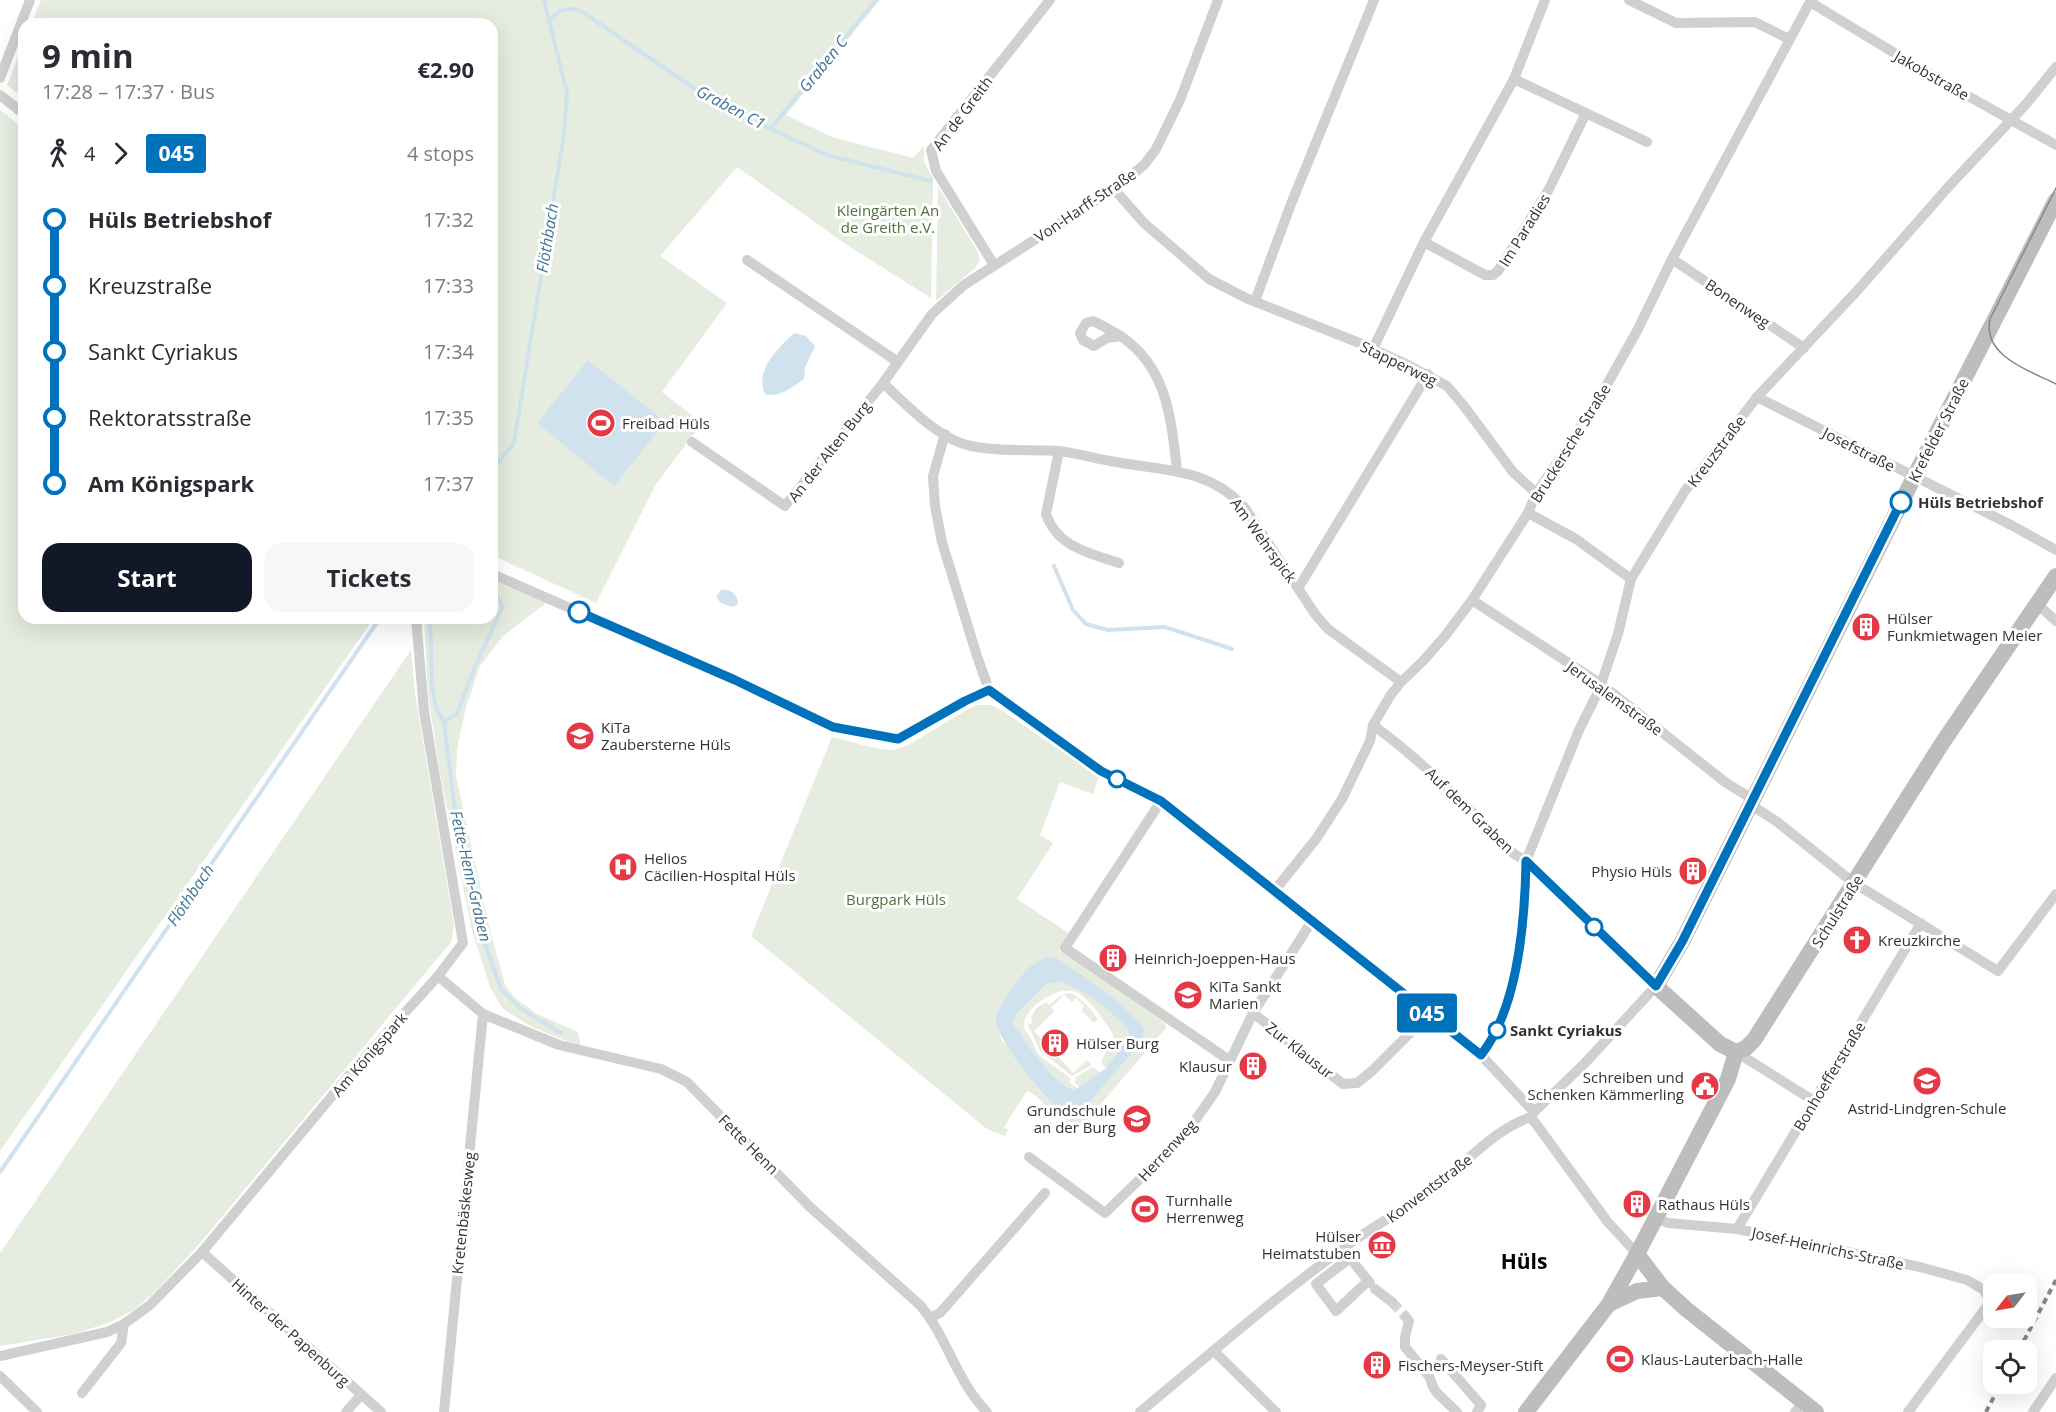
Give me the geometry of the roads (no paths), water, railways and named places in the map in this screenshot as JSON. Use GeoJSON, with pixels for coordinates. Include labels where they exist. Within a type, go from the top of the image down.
{"type":"FeatureCollection","features":[{"type":"Feature","properties":{"kind":"street"},"geometry":{"type":"LineString","coordinates":[[23,18],[30,0]]}},
{"type":"Feature","properties":{"kind":"street","name":"An de Greith"},"geometry":{"type":"LineString","coordinates":[[994,265],[936,171],[931,150],[1050,0]]}},
{"type":"Feature","properties":{"kind":"street","name":"Von-Harff-Straße"},"geometry":{"type":"LineString","coordinates":[[994,265],[1114,189],[1144,165],[1156,149],[1180,100],[1218,0]]}},
{"type":"Feature","properties":{"kind":"street"},"geometry":{"type":"LineString","coordinates":[[1255,302],[1291,204],[1374,0]]}},
{"type":"Feature","properties":{"kind":"street"},"geometry":{"type":"LineString","coordinates":[[1373,349],[1424,242],[1514,79],[1545,0]]}},
{"type":"Feature","properties":{"kind":"street"},"geometry":{"type":"LineString","coordinates":[[1629,0],[1676,23],[1755,22],[1789,39]]}},
{"type":"Feature","properties":{"kind":"street","name":"Bruckersche Straße"},"geometry":{"type":"LineString","coordinates":[[1275,890],[1316,839],[1342,799],[1370,741],[1373,726],[1390,696],[1431,653],[1472,600],[1528,513],[1536,493],[1600,398],[1810,1]]}},
{"type":"Feature","properties":{"kind":"street","name":"Jakobstraße"},"geometry":{"type":"LineString","coordinates":[[1810,1],[1902,59],[2056,145]]}},
{"type":"Feature","properties":{"kind":"street"},"geometry":{"type":"LineString","coordinates":[[0,78],[18,31]]}},
{"type":"Feature","properties":{"kind":"street","name":"Kreuzstraße"},"geometry":{"type":"LineString","coordinates":[[1481,1055],[1493,1040],[1510,990],[1525,911],[1526,861],[1579,730],[1601,684],[1618,634],[1631,579],[1685,491],[1757,397],[1856,292],[2056,67]]}},
{"type":"Feature","properties":{"kind":"street"},"geometry":{"type":"LineString","coordinates":[[1514,79],[1647,142]]}},
{"type":"Feature","properties":{"kind":"street"},"geometry":{"type":"LineString","coordinates":[[0,95],[18,109]]}},
{"type":"Feature","properties":{"kind":"street","name":"Im Paradies"},"geometry":{"type":"LineString","coordinates":[[1424,242],[1485,275],[1492,275],[1498,271],[1549,189],[1586,113]]}},
{"type":"Feature","properties":{"kind":"street","name":"Stapperweg"},"geometry":{"type":"LineString","coordinates":[[1114,189],[1144,223],[1209,279],[1255,302],[1373,349],[1428,374],[1447,386],[1513,472],[1536,493]]}},
{"type":"Feature","properties":{"kind":"street","name":"Krefelder Straße"},"geometry":{"type":"LineString","coordinates":[[1533,1114],[1585,1063],[1656,986],[1669,967],[1914,477],[2055,206]]}},
{"type":"Feature","properties":{"kind":"street","name":"Bonenweg"},"geometry":{"type":"LineString","coordinates":[[1672,259],[1804,348]]}},
{"type":"Feature","properties":{"kind":"street"},"geometry":{"type":"LineString","coordinates":[[747,260],[898,363]]}},
{"type":"Feature","properties":{"kind":"street","name":"An der Alten Burg"},"geometry":{"type":"LineString","coordinates":[[692,442],[785,506],[883,383],[932,314],[964,285],[994,265]]}},
{"type":"Feature","properties":{"kind":"street"},"geometry":{"type":"LineString","coordinates":[[1121,336],[1140,353],[1163,389],[1169,410],[1177,470]]}},
{"type":"Feature","properties":{"kind":"street"},"geometry":{"type":"LineString","coordinates":[[1299,587],[1428,374]]}},
{"type":"Feature","properties":{"kind":"street","name":"Am Wehrspick"},"geometry":{"type":"LineString","coordinates":[[883,383],[927,422],[970,446],[1059,451],[1152,468],[1177,470],[1200,476],[1220,485],[1245,508],[1328,629],[1401,682]]}},
{"type":"Feature","properties":{"kind":"street","name":"Josefstraße"},"geometry":{"type":"LineString","coordinates":[[1757,397],[2056,550]]}},
{"type":"Feature","properties":{"kind":"street"},"geometry":{"type":"LineString","coordinates":[[945,434],[933,476],[935,506],[942,542],[989,690],[1101,771],[1161,801],[1481,1055],[1533,1114],[1607,1221],[1637,1254],[1663,1288],[1805,1409]]}},
{"type":"Feature","properties":{"kind":"street"},"geometry":{"type":"LineString","coordinates":[[1059,451],[1046,514],[1048,521],[1062,538],[1076,549],[1119,563]]}},
{"type":"Feature","properties":{"kind":"street"},"geometry":{"type":"LineString","coordinates":[[1528,513],[1576,539],[1631,579]]}},
{"type":"Feature","properties":{"kind":"street","name":"Schulstraße"},"geometry":{"type":"LineString","coordinates":[[1736,1052],[1746,1048],[1754,1040],[1941,745],[2056,576]]}},
{"type":"Feature","properties":{"kind":"street"},"geometry":{"type":"LineString","coordinates":[[498,577],[724,676],[833,727],[898,739],[989,690]]}},
{"type":"Feature","properties":{"kind":"street","name":"Jerusalemstraße"},"geometry":{"type":"LineString","coordinates":[[1472,600],[1601,684],[1776,820],[1854,884],[1998,971],[2056,894]]}},
{"type":"Feature","properties":{"kind":"street"},"geometry":{"type":"LineString","coordinates":[[2036,603],[2056,621]]}},
{"type":"Feature","properties":{"kind":"street","name":"Am Königspark"},"geometry":{"type":"LineString","coordinates":[[0,1356],[107,1332],[124,1324],[150,1305],[202,1252],[357,1066],[438,976],[463,943],[424,711],[417,624]]}},
{"type":"Feature","properties":{"kind":"street","name":"Auf dem Graben"},"geometry":{"type":"LineString","coordinates":[[1373,726],[1412,755],[1514,854],[1526,861],[1720,1044],[1814,1101]]}},
{"type":"Feature","properties":{"kind":"street"},"geometry":{"type":"LineString","coordinates":[[1161,801],[1065,948],[1229,1060]]}},
{"type":"Feature","properties":{"kind":"street","name":"Herrenweg"},"geometry":{"type":"LineString","coordinates":[[1029,1157],[1105,1213],[1177,1143],[1194,1122],[1215,1092],[1252,1013],[1312,921]]}},
{"type":"Feature","properties":{"kind":"street","name":"Bonhoefferstraße"},"geometry":{"type":"LineString","coordinates":[[1737,1229],[1921,923]]}},
{"type":"Feature","properties":{"kind":"street","name":"Fette Henn"},"geometry":{"type":"LineString","coordinates":[[438,976],[483,1014],[560,1046],[665,1070],[687,1082],[810,1207],[931,1317],[965,1383],[987,1412]]}},
{"type":"Feature","properties":{"kind":"street","name":"Zur Klausur"},"geometry":{"type":"LineString","coordinates":[[1252,1013],[1343,1084],[1357,1083],[1372,1071],[1429,1014]]}},
{"type":"Feature","properties":{"kind":"street","name":"Kretenbäskesweg"},"geometry":{"type":"LineString","coordinates":[[444,1412],[483,1014]]}},
{"type":"Feature","properties":{"kind":"street"},"geometry":{"type":"LineString","coordinates":[[1526,1412],[1609,1304],[1728,1079],[1736,1052]]}},
{"type":"Feature","properties":{"kind":"street","name":"Konventstraße"},"geometry":{"type":"LineString","coordinates":[[1140,1412],[1214,1351],[1314,1278],[1342,1249],[1429,1191],[1500,1132],[1533,1114]]}},
{"type":"Feature","properties":{"kind":"street"},"geometry":{"type":"LineString","coordinates":[[931,1317],[940,1313],[1045,1193]]}},
{"type":"Feature","properties":{"kind":"street","name":"Josef-Heinrichs-Straße"},"geometry":{"type":"LineString","coordinates":[[1656,1218],[1668,1223],[1737,1229],[1950,1275],[1967,1280],[1983,1289]]}},
{"type":"Feature","properties":{"kind":"street"},"geometry":{"type":"LineString","coordinates":[[1342,1249],[1371,1284],[1392,1302]]}},
{"type":"Feature","properties":{"kind":"street","name":"Hinter der Papenburg"},"geometry":{"type":"LineString","coordinates":[[202,1252],[381,1412]]}},
{"type":"Feature","properties":{"kind":"street"},"geometry":{"type":"LineString","coordinates":[[1350,1258],[1314,1278],[1336,1311],[1371,1284]]}},
{"type":"Feature","properties":{"kind":"street"},"geometry":{"type":"LineString","coordinates":[[1609,1304],[1637,1292],[1663,1288]]}},
{"type":"Feature","properties":{"kind":"street","name":"Josef-Heinrichs-Straße"},"geometry":{"type":"LineString","coordinates":[[1908,1412],[1983,1311]]}},
{"type":"Feature","properties":{"kind":"street"},"geometry":{"type":"LineString","coordinates":[[1406,1317],[1409,1321],[1405,1347],[1429,1376],[1437,1393],[1457,1412]]}},
{"type":"Feature","properties":{"kind":"street"},"geometry":{"type":"LineString","coordinates":[[82,1393],[122,1343],[124,1324]]}},
{"type":"Feature","properties":{"kind":"street"},"geometry":{"type":"LineString","coordinates":[[1214,1351],[1276,1412]]}},
{"type":"Feature","properties":{"kind":"street"},"geometry":{"type":"LineString","coordinates":[[1441,1359],[1481,1405],[1477,1412]]}},
{"type":"Feature","properties":{"kind":"street"},"geometry":{"type":"LineString","coordinates":[[0,1376],[37,1412]]}},
{"type":"Feature","properties":{"kind":"street"},"geometry":{"type":"LineString","coordinates":[[2033,1412],[2056,1378]]}},
{"type":"Feature","properties":{"kind":"street"},"geometry":{"type":"LineString","coordinates":[[346,1412],[361,1395]]}},
{"type":"Feature","properties":{"kind":"water"},"geometry":{"type":"Polygon","coordinates":[[[794,333],[806,336],[815,346],[805,367],[804,379],[776,395],[765,394],[762,385],[769,360],[794,333]]]}},
{"type":"Feature","properties":{"kind":"water","name":"Freibad Hüls"},"geometry":{"type":"Polygon","coordinates":[[[588,360],[665,422],[614,486],[537,423],[588,360]]]}},
{"type":"Feature","properties":{"kind":"water"},"geometry":{"type":"Polygon","coordinates":[[[721,590],[734,594],[737,605],[732,607],[721,603],[716,597],[721,590]]]}},
{"type":"Feature","properties":{"kind":"water"},"geometry":{"type":"Polygon","coordinates":[[[1053,957],[1119,1002],[1145,1029],[1142,1041],[1087,1105],[1071,1111],[1061,1109],[1045,1095],[1013,1055],[998,1030],[996,1022],[1001,1005],[1023,974],[1034,964],[1053,957]],[[1060,981],[1047,984],[1016,1015],[1013,1023],[1049,1072],[1058,1081],[1075,1090],[1106,1068],[1127,1040],[1129,1032],[1104,1007],[1060,981]]]}},
{"type":"Feature","properties":{"kind":"waterway","name":"Flöthbach"},"geometry":{"type":"LineString","coordinates":[[498,463],[514,443],[564,134],[567,93],[544,0]]}},
{"type":"Feature","properties":{"kind":"waterway","name":"Graben C"},"geometry":{"type":"LineString","coordinates":[[771,128],[876,0]]}},
{"type":"Feature","properties":{"kind":"waterway","name":"Graben C1"},"geometry":{"type":"LineString","coordinates":[[549,21],[563,10],[581,11],[719,105],[827,155],[931,181]]}},
{"type":"Feature","properties":{"kind":"waterway"},"geometry":{"type":"LineString","coordinates":[[1054,566],[1073,610],[1086,624],[1108,630],[1165,627],[1232,649]]}},
{"type":"Feature","properties":{"kind":"waterway","name":"Fette-Henn-Graben"},"geometry":{"type":"LineString","coordinates":[[498,599],[503,606],[498,617]]}},
{"type":"Feature","properties":{"kind":"waterway","name":"Flöthbach"},"geometry":{"type":"LineString","coordinates":[[0,1172],[376,624]]}},
{"type":"Feature","properties":{"kind":"waterway","name":"Fette-Henn-Graben"},"geometry":{"type":"LineString","coordinates":[[430,624],[432,685],[436,708],[444,722],[455,810],[479,927],[501,989],[520,1008],[561,1033]]}},
{"type":"Feature","properties":{"kind":"waterway","name":"Fette-Henn-Graben"},"geometry":{"type":"LineString","coordinates":[[444,722],[457,714],[473,671],[495,624]]}},
{"type":"Feature","properties":{"kind":"tunnel"},"geometry":{"type":"LineString","coordinates":[[1392,1302],[1406,1317]]}},
{"type":"Feature","properties":{"kind":"tram line"},"geometry":{"type":"LineString","coordinates":[[2056,188],[1990,319],[1989,332],[1993,343],[2010,360],[2056,384]]}},
{"type":"Feature","properties":{"kind":"railway"},"geometry":{"type":"LineString","coordinates":[[2024,1340],[2056,1280]]}},
{"type":"Feature","properties":{"kind":"railway"},"geometry":{"type":"LineString","coordinates":[[1986,1412],[1995,1394]]}},
{"type":"Feature","properties":{"kind":"place","name":"Freibad Hüls"},"geometry":{"type":"Point","coordinates":[601,423]}},
{"type":"Feature","properties":{"kind":"place","name":"Hüls Betriebshof"},"geometry":{"type":"Point","coordinates":[1901,502]}},
{"type":"Feature","properties":{"kind":"place","name":"Hülser Funkmietwagen Meier"},"geometry":{"type":"Point","coordinates":[1866,627]}},
{"type":"Feature","properties":{"kind":"place","name":"KiTa Zaubersterne Hüls"},"geometry":{"type":"Point","coordinates":[580,736]}},
{"type":"Feature","properties":{"kind":"place","name":"Helios Cäcilien-Hospital Hüls"},"geometry":{"type":"Point","coordinates":[623,867]}},
{"type":"Feature","properties":{"kind":"place","name":"Physio Hüls"},"geometry":{"type":"Point","coordinates":[1693,871]}},
{"type":"Feature","properties":{"kind":"place","name":"Kreuzkirche"},"geometry":{"type":"Point","coordinates":[1857,940]}},
{"type":"Feature","properties":{"kind":"place","name":"Heinrich-Joeppen-Haus"},"geometry":{"type":"Point","coordinates":[1113,958]}},
{"type":"Feature","properties":{"kind":"place","name":"KiTa Sankt Marien"},"geometry":{"type":"Point","coordinates":[1188,995]}},
{"type":"Feature","properties":{"kind":"place","name":"Sankt Cyriakus"},"geometry":{"type":"Point","coordinates":[1497,1030]}},
{"type":"Feature","properties":{"kind":"place","name":"Hülser Burg"},"geometry":{"type":"Point","coordinates":[1055,1043]}},
{"type":"Feature","properties":{"kind":"place","name":"Klausur"},"geometry":{"type":"Point","coordinates":[1253,1066]}},
{"type":"Feature","properties":{"kind":"place","name":"Astrid-Lindgren-Schule"},"geometry":{"type":"Point","coordinates":[1927,1081]}},
{"type":"Feature","properties":{"kind":"place","name":"Schreiben und Schenken Kämmerling"},"geometry":{"type":"Point","coordinates":[1705,1086]}},
{"type":"Feature","properties":{"kind":"place","name":"Grundschule an der Burg"},"geometry":{"type":"Point","coordinates":[1137,1119]}},
{"type":"Feature","properties":{"kind":"place","name":"Rathaus Hüls"},"geometry":{"type":"Point","coordinates":[1637,1204]}},
{"type":"Feature","properties":{"kind":"place","name":"Turnhalle Herrenweg"},"geometry":{"type":"Point","coordinates":[1145,1209]}},
{"type":"Feature","properties":{"kind":"place","name":"Hülser Heimatstuben"},"geometry":{"type":"Point","coordinates":[1382,1245]}},
{"type":"Feature","properties":{"kind":"place","name":"Klaus-Lauterbach-Halle"},"geometry":{"type":"Point","coordinates":[1620,1359]}},
{"type":"Feature","properties":{"kind":"place","name":"Fischers-Meyser-Stift"},"geometry":{"type":"Point","coordinates":[1377,1365]}},
{"type":"Feature","properties":{"kind":"district","name":"Hüls"},"geometry":{"type":"Point","coordinates":[1524,1261]}},
{"type":"Feature","properties":{"kind":"park label","name":"Kleingärten An de Greith e.V."},"geometry":{"type":"Point","coordinates":[888,218]}},
{"type":"Feature","properties":{"kind":"park label","name":"Burgpark Hüls"},"geometry":{"type":"Point","coordinates":[896,899]}}]}
